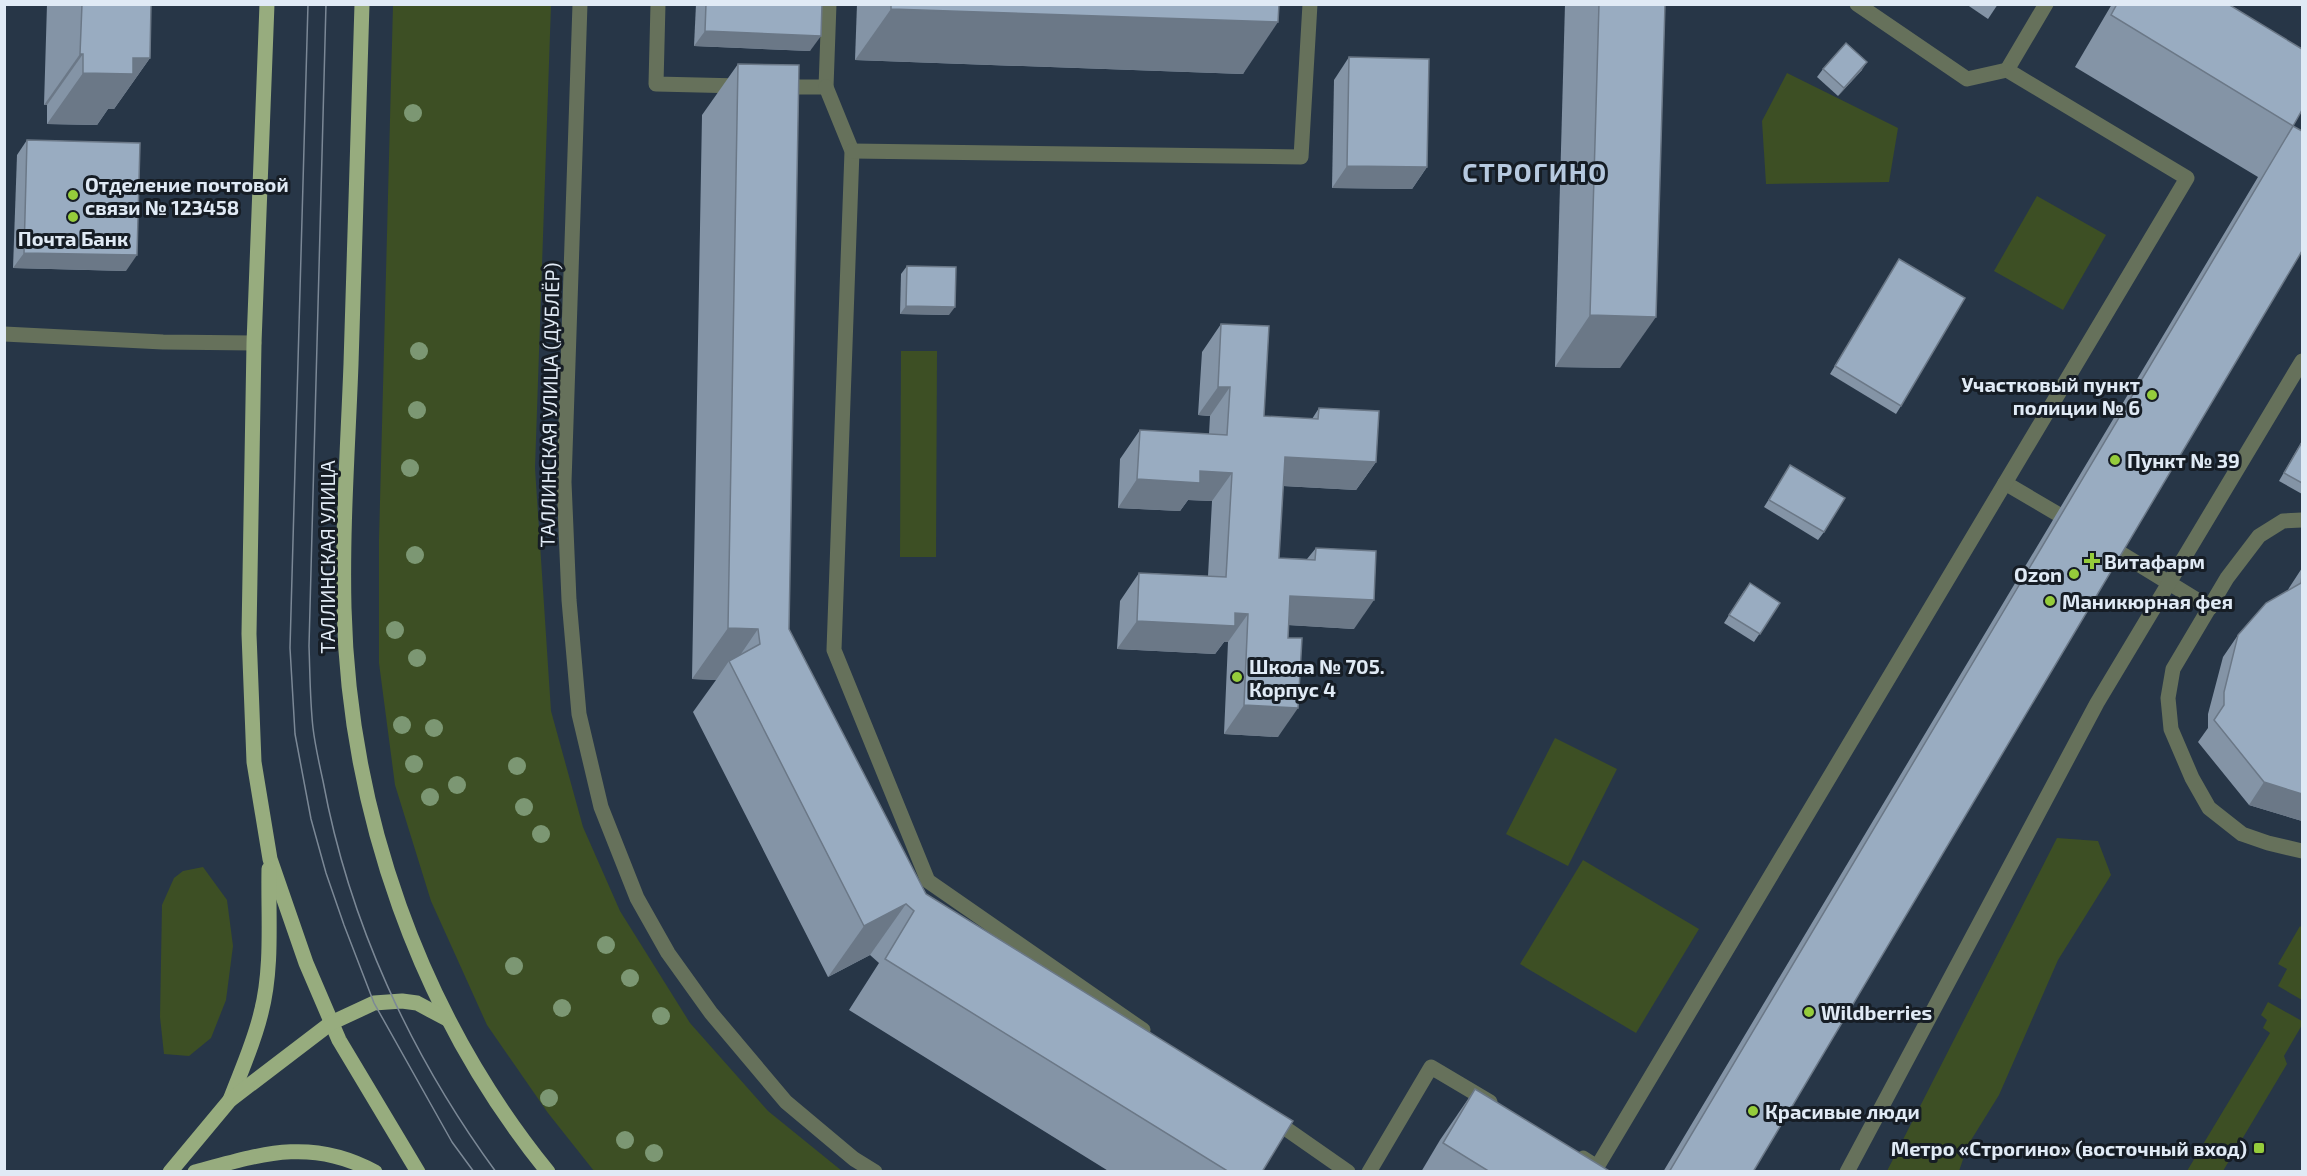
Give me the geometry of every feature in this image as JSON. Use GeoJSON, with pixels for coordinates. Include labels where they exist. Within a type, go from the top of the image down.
{"type":"FeatureCollection","features":[{"type":"Feature","properties":{"kind":"main road"},"geometry":{"type":"LineString","coordinates":[[267,4],[254,344],[249,634],[254,762],[270,859],[306,963],[331,1023],[359,1076],[418,1172]]}},
{"type":"Feature","properties":{"kind":"main road","name":"ТАЛЛИНСКАЯ УЛИЦА"},"geometry":{"type":"LineString","coordinates":[[362,4],[344,607],[353,723],[365,790],[380,850],[399,906],[447,1019],[501,1107],[548,1172]]}},
{"type":"Feature","properties":{"kind":"main road"},"geometry":{"type":"LineString","coordinates":[[230,1100],[256,1030],[264,996],[267,976],[270,859]]}},
{"type":"Feature","properties":{"kind":"main road"},"geometry":{"type":"LineString","coordinates":[[170,1172],[230,1100],[331,1023],[374,1003],[402,1000],[417,1003],[447,1019]]}},
{"type":"Feature","properties":{"kind":"main road"},"geometry":{"type":"LineString","coordinates":[[195,1172],[252,1156],[281,1151],[330,1155],[375,1172]]}},
{"type":"Feature","properties":{"kind":"street","name":"ТАЛЛИНСКАЯ УЛИЦА (ДУБЛЁР)"},"geometry":{"type":"LineString","coordinates":[[580,4],[565,494],[569,600],[579,714],[601,807],[637,898],[668,953],[711,1013],[786,1102],[854,1159],[875,1172]]}},
{"type":"Feature","properties":{"kind":"street"},"geometry":{"type":"LineString","coordinates":[[658,4],[656,84],[826,87]]}},
{"type":"Feature","properties":{"kind":"street"},"geometry":{"type":"LineString","coordinates":[[829,4],[826,87],[852,151],[834,650],[928,881],[1153,1036]]}},
{"type":"Feature","properties":{"kind":"street"},"geometry":{"type":"LineString","coordinates":[[852,151],[1301,157],[1310,4]]}},
{"type":"Feature","properties":{"kind":"street"},"geometry":{"type":"LineString","coordinates":[[1568,1149],[1597,1167],[2187,178],[2007,70],[1967,79],[1857,4]]}},
{"type":"Feature","properties":{"kind":"street"},"geometry":{"type":"LineString","coordinates":[[2007,70],[2046,4]]}},
{"type":"Feature","properties":{"kind":"street"},"geometry":{"type":"LineString","coordinates":[[4,334],[254,344]]}},
{"type":"Feature","properties":{"kind":"street"},"geometry":{"type":"LineString","coordinates":[[1847,1172],[2097,703],[2302,361]]}},
{"type":"Feature","properties":{"kind":"street"},"geometry":{"type":"LineString","coordinates":[[2006,483],[2056,513]]}},
{"type":"Feature","properties":{"kind":"street"},"geometry":{"type":"LineString","coordinates":[[2302,520],[2283,521],[2259,536],[2227,578],[2173,669],[2168,698],[2171,729],[2192,778],[2209,808],[2242,834],[2302,851]]}},
{"type":"Feature","properties":{"kind":"street"},"geometry":{"type":"LineString","coordinates":[[2117,551],[2210,608]]}},
{"type":"Feature","properties":{"kind":"street"},"geometry":{"type":"LineString","coordinates":[[1369,1172],[1431,1067],[1500,1108]]}},
{"type":"Feature","properties":{"kind":"street"},"geometry":{"type":"LineString","coordinates":[[1260,1111],[1348,1172]]}},
{"type":"Feature","properties":{"kind":"green space"},"geometry":{"type":"Polygon","coordinates":[[[393,5],[551,5],[535,468],[551,711],[583,827],[620,911],[690,1023],[768,1111],[842,1171],[594,1171],[548,1113],[487,1025],[431,901],[395,785],[379,663],[379,540],[393,5]]]}},
{"type":"Feature","properties":{"kind":"green space"},"geometry":{"type":"Polygon","coordinates":[[[1787,73],[1898,128],[1889,182],[1766,184],[1762,121],[1787,73]]]}},
{"type":"Feature","properties":{"kind":"green space"},"geometry":{"type":"Polygon","coordinates":[[[2037,196],[2106,235],[2063,310],[1994,271],[2037,196]]]}},
{"type":"Feature","properties":{"kind":"green space"},"geometry":{"type":"Polygon","coordinates":[[[901,351],[937,351],[936,557],[900,557],[901,351]]]}},
{"type":"Feature","properties":{"kind":"green space"},"geometry":{"type":"Polygon","coordinates":[[[1555,738],[1617,769],[1568,866],[1506,834],[1555,738]]]}},
{"type":"Feature","properties":{"kind":"green space"},"geometry":{"type":"Polygon","coordinates":[[[2057,838],[2098,841],[2111,875],[2058,960],[1999,1095],[1968,1145],[1959,1171],[1887,1171],[2057,838]]]}},
{"type":"Feature","properties":{"kind":"green space"},"geometry":{"type":"Polygon","coordinates":[[[1583,860],[1699,929],[1636,1033],[1520,964],[1583,860]]]}},
{"type":"Feature","properties":{"kind":"green space"},"geometry":{"type":"Polygon","coordinates":[[[203,867],[227,900],[233,946],[226,1000],[211,1038],[189,1056],[164,1054],[160,1017],[162,905],[174,878],[183,871],[203,867]]]}},
{"type":"Feature","properties":{"kind":"green space"},"geometry":{"type":"Polygon","coordinates":[[[2300,926],[2302,928],[2302,1000],[2278,986],[2287,969],[2278,964],[2300,926]]]}},
{"type":"Feature","properties":{"kind":"green space"},"geometry":{"type":"Polygon","coordinates":[[[2268,1002],[2302,1021],[2302,1025],[2284,1056],[2287,1064],[2223,1171],[2187,1171],[2270,1033],[2263,1028],[2267,1020],[2261,1015],[2268,1002]]]}},
{"type":"Feature","properties":{"kind":"building"},"geometry":{"type":"Polygon","coordinates":[[[82,4],[151,4],[150,58],[133,58],[133,74],[83,73],[83,54],[80,54],[82,4]]]}},
{"type":"Feature","properties":{"kind":"building"},"geometry":{"type":"Polygon","coordinates":[[[706,4],[822,4],[821,36],[705,31],[706,4]]]}},
{"type":"Feature","properties":{"kind":"building"},"geometry":{"type":"Polygon","coordinates":[[[891,4],[1279,4],[1278,22],[891,9],[891,4]]]}},
{"type":"Feature","properties":{"kind":"building"},"geometry":{"type":"Polygon","coordinates":[[[1599,4],[1665,4],[1656,317],[1590,315],[1599,4]]]}},
{"type":"Feature","properties":{"kind":"building"},"geometry":{"type":"Polygon","coordinates":[[[2117,4],[2228,4],[2302,49],[2302,110],[2293,126],[2111,15],[2117,4]]]}},
{"type":"Feature","properties":{"kind":"building"},"geometry":{"type":"Polygon","coordinates":[[[1846,43],[1867,62],[1844,88],[1823,69],[1846,43]]]}},
{"type":"Feature","properties":{"kind":"building"},"geometry":{"type":"Polygon","coordinates":[[[1349,57],[1429,59],[1427,167],[1347,166],[1349,57]]]}},
{"type":"Feature","properties":{"kind":"building"},"geometry":{"type":"Polygon","coordinates":[[[738,64],[799,65],[789,629],[926,894],[1293,1121],[1262,1172],[1229,1172],[885,959],[914,911],[906,904],[864,926],[729,661],[760,644],[758,629],[728,628],[738,64]]]}},
{"type":"Feature","properties":{"kind":"building"},"geometry":{"type":"Polygon","coordinates":[[[2293,126],[2302,131],[2302,251],[1753,1172],[1669,1172],[2293,126]]]}},
{"type":"Feature","properties":{"kind":"building"},"geometry":{"type":"Polygon","coordinates":[[[27,140],[140,143],[137,255],[24,253],[27,140]]]}},
{"type":"Feature","properties":{"kind":"building"},"geometry":{"type":"Polygon","coordinates":[[[1899,259],[1965,298],[1901,406],[1835,366],[1899,259]]]}},
{"type":"Feature","properties":{"kind":"building"},"geometry":{"type":"Polygon","coordinates":[[[907,266],[956,267],[955,307],[906,306],[907,266]]]}},
{"type":"Feature","properties":{"kind":"building"},"geometry":{"type":"Polygon","coordinates":[[[1221,324],[1269,326],[1264,416],[1318,419],[1319,408],[1379,411],[1376,462],[1285,457],[1279,558],[1315,560],[1316,548],[1376,551],[1374,600],[1290,596],[1288,638],[1302,638],[1298,708],[1244,705],[1248,614],[1235,613],[1235,626],[1137,621],[1139,573],[1226,577],[1232,473],[1200,471],[1200,483],[1137,479],[1140,430],[1227,435],[1230,387],[1218,387],[1221,324]]]}},
{"type":"Feature","properties":{"kind":"building"},"geometry":{"type":"Polygon","coordinates":[[[2302,442],[2302,483],[2284,473],[2302,442]]]}},
{"type":"Feature","properties":{"kind":"building"},"geometry":{"type":"Polygon","coordinates":[[[1790,465],[1845,498],[1824,532],[1769,500],[1790,465]]]}},
{"type":"Feature","properties":{"kind":"building"},"geometry":{"type":"Polygon","coordinates":[[[2302,576],[2302,794],[2264,782],[2214,720],[2224,705],[2224,692],[2238,635],[2266,603],[2301,583],[2302,576]]]}},
{"type":"Feature","properties":{"kind":"building"},"geometry":{"type":"Polygon","coordinates":[[[1750,583],[1780,603],[1760,634],[1729,615],[1750,583]]]}},
{"type":"Feature","properties":{"kind":"building"},"geometry":{"type":"Polygon","coordinates":[[[1475,1089],[1611,1172],[1490,1172],[1443,1143],[1475,1089]]]}},
{"type":"Feature","properties":{"kind":"tram line"},"geometry":{"type":"LineString","coordinates":[[308,4],[290,648],[295,734],[311,819],[326,873],[374,1003],[452,1142],[474,1172]]}},
{"type":"Feature","properties":{"kind":"tram line"},"geometry":{"type":"LineString","coordinates":[[326,4],[309,646],[314,734],[334,834],[349,885],[387,986],[437,1082],[465,1128],[496,1172]]}},
{"type":"Feature","properties":{"kind":"place","name":"Отделение почтовой связи № 123458"},"geometry":{"type":"Point","coordinates":[73,195]}},
{"type":"Feature","properties":{"kind":"place","name":"Почта Банк"},"geometry":{"type":"Point","coordinates":[73,217]}},
{"type":"Feature","properties":{"kind":"place","name":"Участковый пункт полиции № 6"},"geometry":{"type":"Point","coordinates":[2152,395]}},
{"type":"Feature","properties":{"kind":"place","name":"Пункт № 39"},"geometry":{"type":"Point","coordinates":[2115,460]}},
{"type":"Feature","properties":{"kind":"place","name":"Витафарм"},"geometry":{"type":"Point","coordinates":[2092,561]}},
{"type":"Feature","properties":{"kind":"place","name":"Ozon"},"geometry":{"type":"Point","coordinates":[2074,574]}},
{"type":"Feature","properties":{"kind":"place","name":"Маникюрная фея"},"geometry":{"type":"Point","coordinates":[2050,601]}},
{"type":"Feature","properties":{"kind":"place","name":"Школа № 705. Корпус 4"},"geometry":{"type":"Point","coordinates":[1237,677]}},
{"type":"Feature","properties":{"kind":"place","name":"Wildberries"},"geometry":{"type":"Point","coordinates":[1809,1012]}},
{"type":"Feature","properties":{"kind":"place","name":"Красивые люди"},"geometry":{"type":"Point","coordinates":[1753,1111]}},
{"type":"Feature","properties":{"kind":"place","name":"Метро «Строгино» (восточный вход)"},"geometry":{"type":"Point","coordinates":[2259,1148]}},
{"type":"Feature","properties":{"kind":"district","name":"СТРОГИНО"},"geometry":{"type":"Point","coordinates":[1535,171]}}]}
